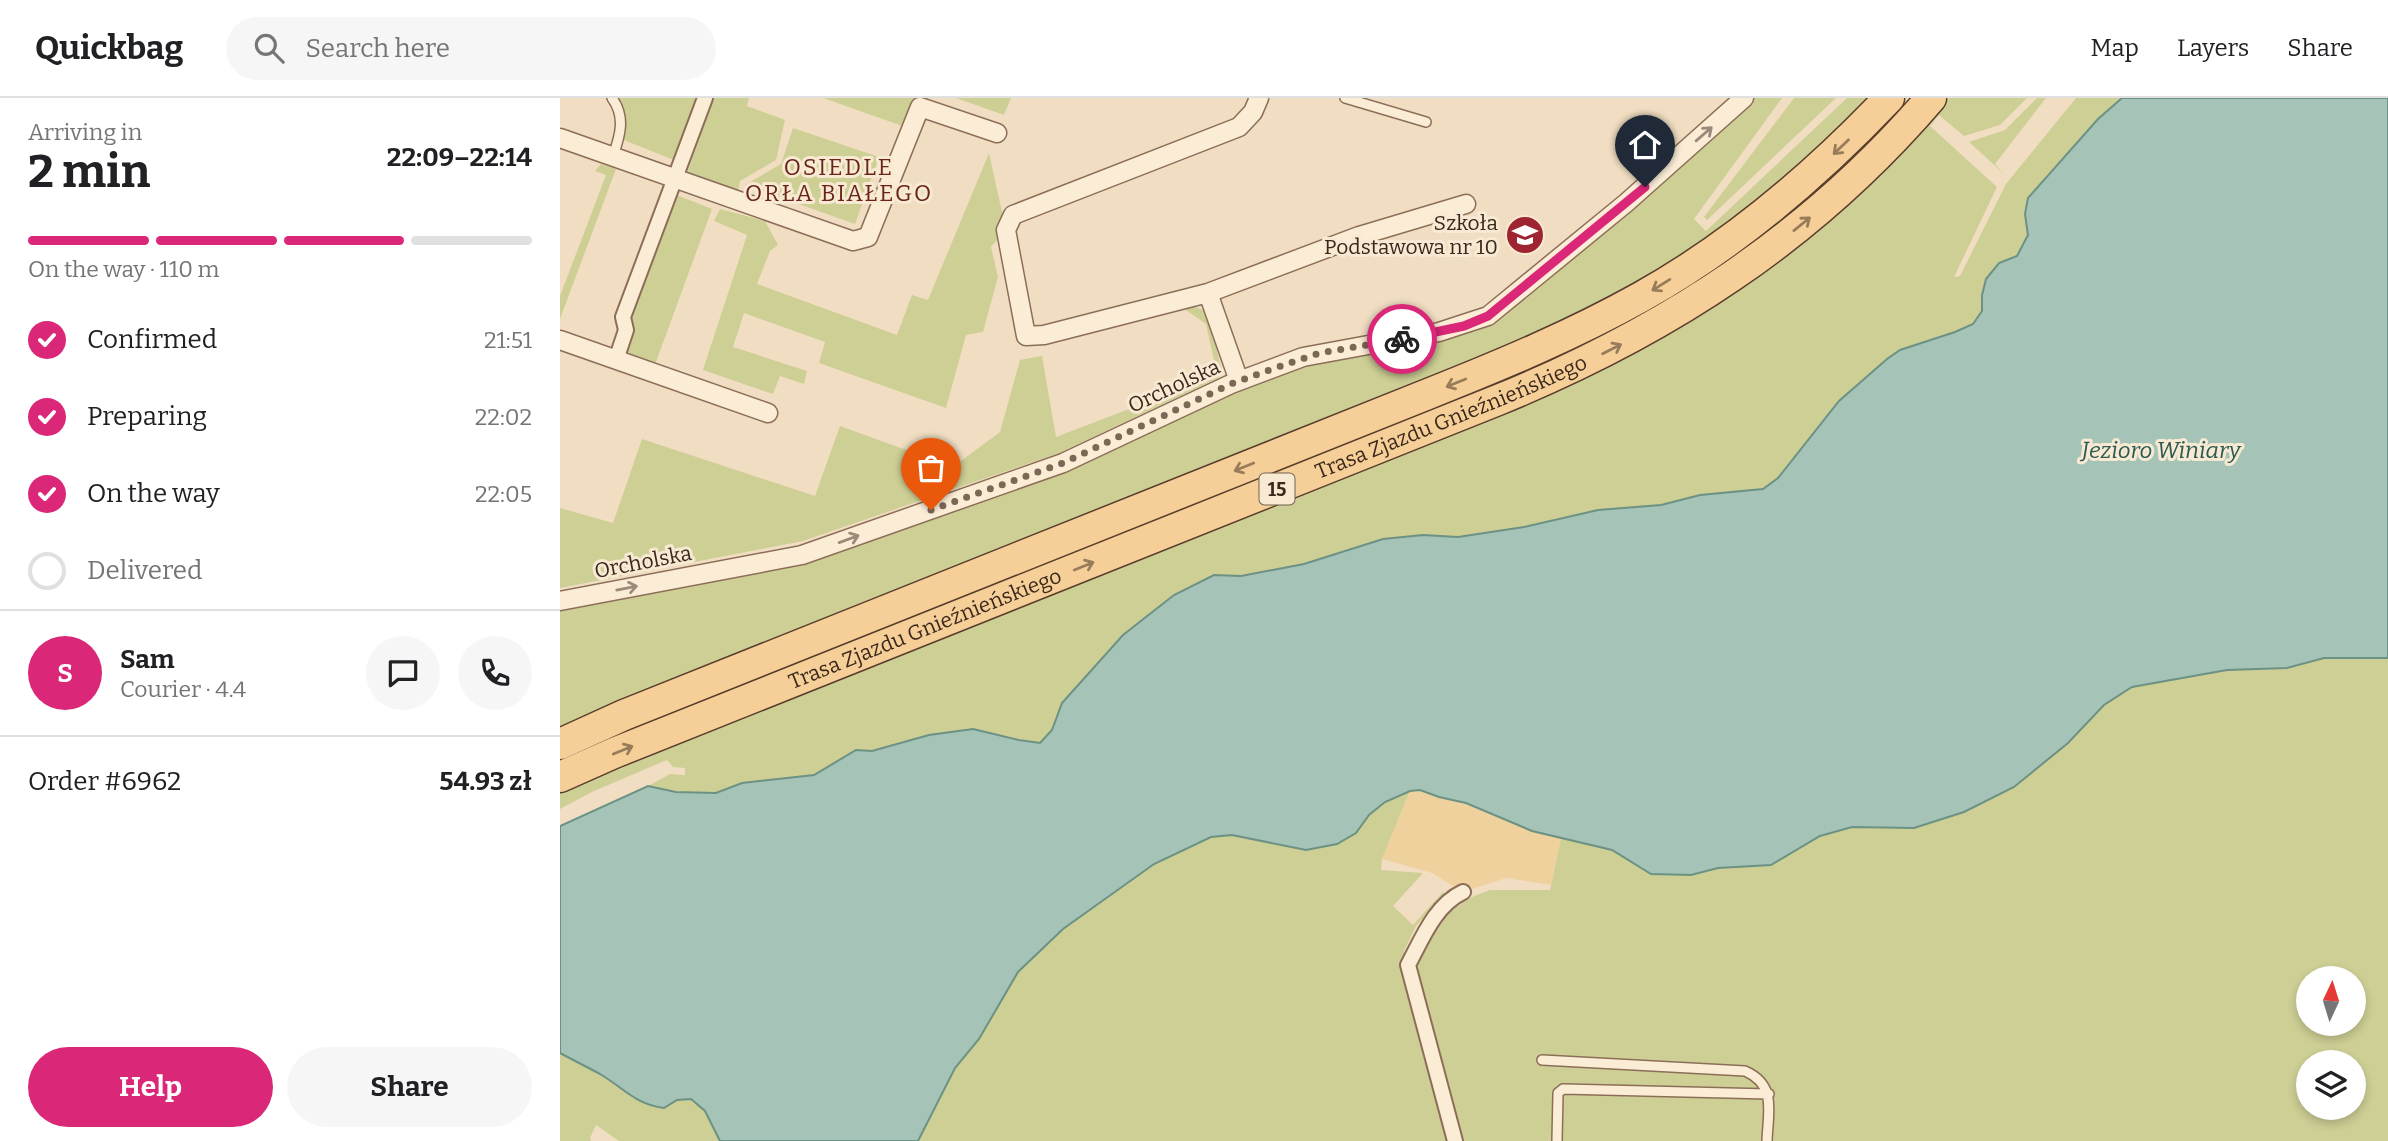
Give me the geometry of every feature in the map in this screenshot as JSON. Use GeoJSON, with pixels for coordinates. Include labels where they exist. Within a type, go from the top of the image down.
{"type":"FeatureCollection","features":[{"type":"Feature","properties":{"kind":"main road","name":"Trasa Zjazdu Gnieźnieńskiego"},"geometry":{"type":"LineString","coordinates":[[560,744],[663,699],[1553,342],[1644,295],[1717,248],[1784,198],[1889,98]]}},
{"type":"Feature","properties":{"kind":"main road","name":"Trasa Zjazdu Gnieźnieńskiego"},"geometry":{"type":"LineString","coordinates":[[560,777],[614,753],[1499,400],[1587,362],[1690,305],[1782,240],[1851,182],[1931,98]]}},
{"type":"Feature","properties":{"kind":"street"},"geometry":{"type":"LineString","coordinates":[[614,352],[626,330],[623,317],[705,98]]}},
{"type":"Feature","properties":{"kind":"street"},"geometry":{"type":"LineString","coordinates":[[1259,98],[1253,112],[1239,127],[1013,215],[1006,230],[1026,336],[1044,335],[1209,293],[1359,236],[1466,204]]}},
{"type":"Feature","properties":{"kind":"street","name":"Orcholska"},"geometry":{"type":"LineString","coordinates":[[560,601],[802,555],[826,548],[1063,463],[1239,381],[1303,357],[1439,332],[1488,316],[1626,204],[1744,98]]}},
{"type":"Feature","properties":{"kind":"street"},"geometry":{"type":"LineString","coordinates":[[560,138],[853,241],[868,237],[920,107],[997,133]]}},
{"type":"Feature","properties":{"kind":"street"},"geometry":{"type":"LineString","coordinates":[[1209,293],[1239,381]]}},
{"type":"Feature","properties":{"kind":"street"},"geometry":{"type":"LineString","coordinates":[[560,340],[614,352],[768,413]]}},
{"type":"Feature","properties":{"kind":"street"},"geometry":{"type":"LineString","coordinates":[[1455,1141],[1408,965],[1438,911],[1451,897],[1463,892]]}},
{"type":"Feature","properties":{"kind":"lane"},"geometry":{"type":"LineString","coordinates":[[612,98],[622,128],[613,156]]}},
{"type":"Feature","properties":{"kind":"lane"},"geometry":{"type":"LineString","coordinates":[[1345,98],[1426,122]]}},
{"type":"Feature","properties":{"kind":"lane"},"geometry":{"type":"LineString","coordinates":[[1542,1060],[1745,1071],[1762,1082],[1769,1094],[1767,1141]]}},
{"type":"Feature","properties":{"kind":"lane"},"geometry":{"type":"LineString","coordinates":[[1557,1141],[1558,1093],[1563,1089],[1769,1094]]}},
{"type":"Feature","properties":{"kind":"green space"},"geometry":{"type":"Polygon","coordinates":[[[612,98],[705,98],[681,163],[619,138],[622,128],[612,98]]]}},
{"type":"Feature","properties":{"kind":"green space"},"geometry":{"type":"Polygon","coordinates":[[[714,98],[749,98],[747,106],[785,120],[776,160],[740,181],[737,194],[685,179],[714,98]]]}},
{"type":"Feature","properties":{"kind":"green space"},"geometry":{"type":"Polygon","coordinates":[[[823,98],[915,98],[920,107],[911,129],[823,98]]]}},
{"type":"Feature","properties":{"kind":"green space"},"geometry":{"type":"Polygon","coordinates":[[[956,98],[1011,98],[1004,115],[956,98]]]}},
{"type":"Feature","properties":{"kind":"green space"},"geometry":{"type":"Polygon","coordinates":[[[1752,98],[1782,98],[1694,219],[1706,231],[1847,98],[1871,98],[1779,187],[1679,260],[1547,333],[865,601],[560,730],[560,608],[804,563],[1235,389],[1304,365],[1465,332],[1752,98]]]}},
{"type":"Feature","properties":{"kind":"green space"},"geometry":{"type":"Polygon","coordinates":[[[1794,98],[1836,98],[1707,220],[1704,217],[1794,98]]]}},
{"type":"Feature","properties":{"kind":"green space"},"geometry":{"type":"Polygon","coordinates":[[[1949,98],[2027,98],[2000,125],[1964,136],[1939,115],[1930,126],[1997,187],[1954,277],[1960,276],[2006,184],[2076,98],[2122,98],[2098,119],[2046,176],[2025,214],[2028,235],[2017,256],[1999,264],[1982,295],[1982,311],[1973,324],[1955,332],[1794,460],[1778,478],[1763,489],[1700,495],[1661,505],[1598,510],[1524,527],[1458,537],[1423,535],[1383,539],[1304,564],[1241,576],[1214,575],[1113,645],[1062,703],[1052,730],[1040,743],[973,729],[929,735],[872,751],[856,750],[814,775],[742,783],[716,793],[693,794],[648,786],[670,774],[685,775],[685,768],[673,767],[667,760],[594,791],[560,809],[560,787],[1737,290],[1809,237],[1860,193],[1895,159],[1949,98]]]}},
{"type":"Feature","properties":{"kind":"green space"},"geometry":{"type":"Polygon","coordinates":[[[2037,98],[2046,98],[1995,164],[2004,174],[1969,142],[2005,130],[2037,98]]]}},
{"type":"Feature","properties":{"kind":"green space"},"geometry":{"type":"Polygon","coordinates":[[[793,128],[879,157],[855,224],[745,185],[781,164],[793,128]]]}},
{"type":"Feature","properties":{"kind":"green space"},"geometry":{"type":"Polygon","coordinates":[[[989,153],[1006,230],[991,247],[998,277],[983,332],[966,335],[946,408],[819,363],[825,342],[744,313],[733,347],[807,371],[804,384],[780,376],[773,394],[703,370],[747,235],[714,221],[720,209],[765,221],[778,245],[770,251],[757,284],[897,335],[912,295],[928,300],[989,153]]]}},
{"type":"Feature","properties":{"kind":"green space"},"geometry":{"type":"Polygon","coordinates":[[[601,164],[616,169],[560,319],[560,296],[606,175],[595,171],[601,164]]]}},
{"type":"Feature","properties":{"kind":"green space"},"geometry":{"type":"Polygon","coordinates":[[[677,195],[712,209],[652,373],[622,362],[633,327],[630,317],[677,195]]]}},
{"type":"Feature","properties":{"kind":"green space"},"geometry":{"type":"Polygon","coordinates":[[[1193,306],[1203,310],[1209,317],[1221,368],[1218,378],[1059,453],[803,541],[560,588],[560,508],[613,523],[642,439],[815,496],[840,426],[953,467],[1000,432],[1020,360],[1042,356],[1056,437],[1150,401],[1214,360],[1206,324],[1183,308],[1193,306]]]}},
{"type":"Feature","properties":{"kind":"green space"},"geometry":{"type":"Polygon","coordinates":[[[2324,658],[2388,658],[2388,1141],[1460,1141],[1415,969],[1420,953],[1451,901],[1455,908],[1490,890],[1550,890],[1561,838],[1612,850],[1651,874],[1691,875],[1718,868],[1771,865],[1820,836],[1852,827],[1914,828],[1964,812],[2014,787],[2068,743],[2104,705],[2132,687],[2227,670],[2287,668],[2324,658]]]}},
{"type":"Feature","properties":{"kind":"green space"},"geometry":{"type":"Polygon","coordinates":[[[1410,791],[1382,859],[1381,870],[1423,873],[1393,906],[1413,925],[1443,892],[1444,894],[1416,926],[1404,951],[1404,970],[1423,1055],[1448,1141],[918,1141],[955,1068],[979,1039],[1018,972],[1063,929],[1154,864],[1211,837],[1232,835],[1306,850],[1337,844],[1356,833],[1369,815],[1385,802],[1410,791]]]}},
{"type":"Feature","properties":{"kind":"green space"},"geometry":{"type":"Polygon","coordinates":[[[560,1053],[599,1073],[633,1098],[664,1108],[677,1100],[691,1099],[705,1111],[720,1141],[619,1141],[596,1125],[591,1141],[560,1141],[560,1053]]]}},
{"type":"Feature","properties":{"kind":"sand"},"geometry":{"type":"Polygon","coordinates":[[[1420,790],[1462,802],[1561,838],[1551,885],[1506,878],[1463,892],[1432,873],[1382,859],[1410,791],[1420,790]]]}},
{"type":"Feature","properties":{"kind":"water","name":"Jezioro Winiary"},"geometry":{"type":"Polygon","coordinates":[[[2122,98],[2388,98],[2388,658],[2324,658],[2287,668],[2227,670],[2132,687],[2104,705],[2068,743],[2014,787],[1964,812],[1914,828],[1852,827],[1820,836],[1771,865],[1718,868],[1691,875],[1651,874],[1612,850],[1532,831],[1466,803],[1420,790],[1410,791],[1385,802],[1369,815],[1356,833],[1337,844],[1306,850],[1232,835],[1211,837],[1154,864],[1063,929],[1018,972],[979,1039],[955,1068],[918,1141],[720,1141],[705,1111],[691,1099],[677,1100],[664,1108],[645,1103],[600,1074],[560,1053],[560,826],[648,786],[676,792],[716,793],[742,783],[814,775],[856,750],[872,751],[929,735],[973,729],[1040,743],[1052,730],[1062,703],[1123,635],[1174,595],[1214,575],[1241,576],[1304,564],[1383,539],[1423,535],[1458,537],[1524,527],[1598,510],[1661,505],[1700,495],[1763,489],[1778,478],[1839,401],[1887,359],[1900,350],[1973,324],[1982,311],[1986,279],[1999,263],[2017,256],[2028,235],[2025,214],[2028,198],[2098,119],[2122,98]]]}},
{"type":"Feature","properties":{"kind":"way so far"},"geometry":{"type":"LineString","coordinates":[[931,510],[1063,463],[1231,384],[1303,357],[1402,339]]}},
{"type":"Feature","properties":{"kind":"place","name":"Szkoła Podstawowa nr 10"},"geometry":{"type":"Point","coordinates":[1525,235]}},
{"type":"Feature","properties":{"kind":"district","name":"OSIEDLE ORŁA BIAŁEGO"},"geometry":{"type":"Point","coordinates":[839,180]}},
{"type":"Feature","properties":{"kind":"route"},"geometry":{"type":"LineString","coordinates":[[1402,339],[1464,326],[1488,316],[1511,300],[1645,187]]}}]}
